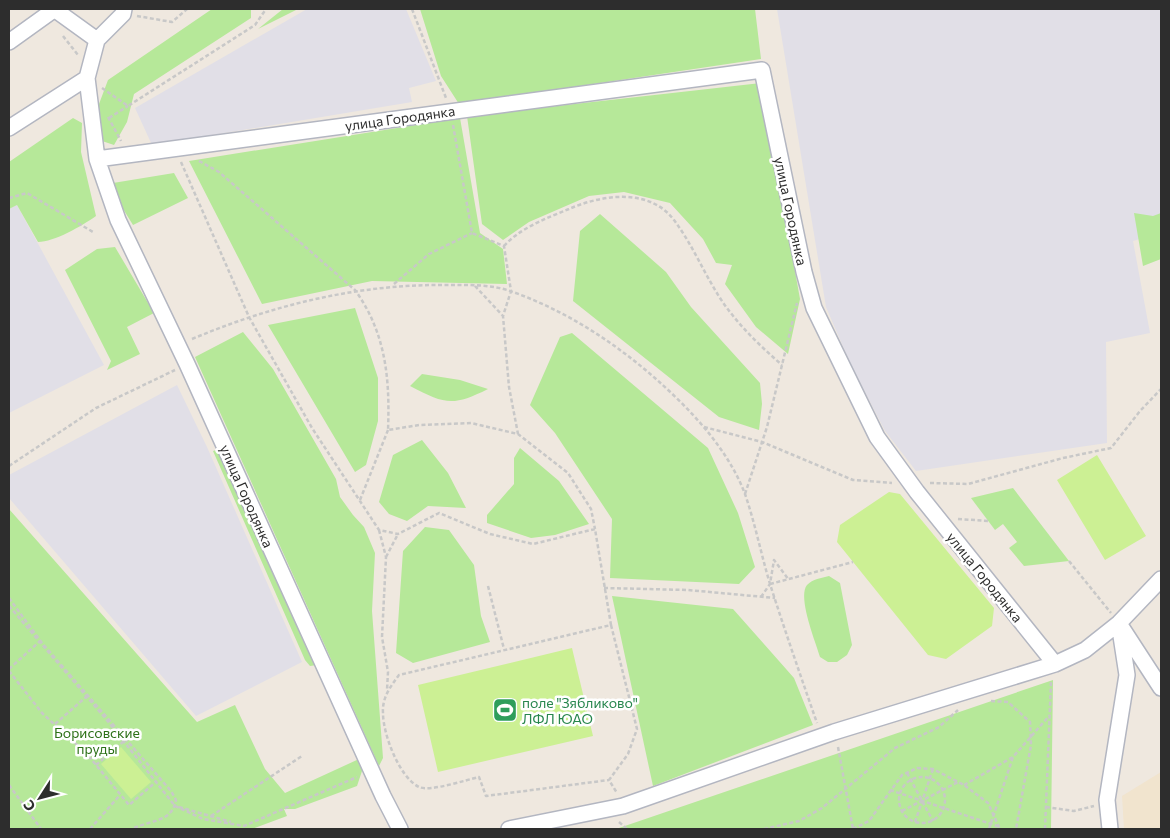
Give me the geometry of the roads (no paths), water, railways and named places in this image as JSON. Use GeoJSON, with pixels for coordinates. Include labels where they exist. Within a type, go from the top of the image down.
{"type":"FeatureCollection","features":[{"type":"Feature","properties":{"kind":"street"},"geometry":{"type":"LineString","coordinates":[[9,42],[52,11],[97,40]]}},
{"type":"Feature","properties":{"kind":"street"},"geometry":{"type":"LineString","coordinates":[[97,159],[88,74],[97,40],[123,11]]}},
{"type":"Feature","properties":{"kind":"street","name":"улица Городянка"},"geometry":{"type":"LineString","coordinates":[[400,829],[187,364],[118,220],[97,159],[762,70],[804,272],[814,308],[877,437],[910,483],[1053,664]]}},
{"type":"Feature","properties":{"kind":"street"},"geometry":{"type":"LineString","coordinates":[[9,128],[88,74]]}},
{"type":"Feature","properties":{"kind":"street"},"geometry":{"type":"LineString","coordinates":[[509,829],[623,806],[828,734],[1053,664],[1085,650],[1119,623],[1161,579]]}},
{"type":"Feature","properties":{"kind":"street"},"geometry":{"type":"LineString","coordinates":[[1119,623],[1161,688]]}},
{"type":"Feature","properties":{"kind":"street"},"geometry":{"type":"LineString","coordinates":[[1110,829],[1108,800],[1127,675],[1119,623]]}},
{"type":"Feature","properties":{"kind":"place","name":"поле \"Зябликово\" ЛФЛ ЮАО"},"geometry":{"type":"Point","coordinates":[505,710]}},
{"type":"Feature","properties":{"kind":"park label","name":"Борисовские пруды"},"geometry":{"type":"Point","coordinates":[97,740]}}]}
